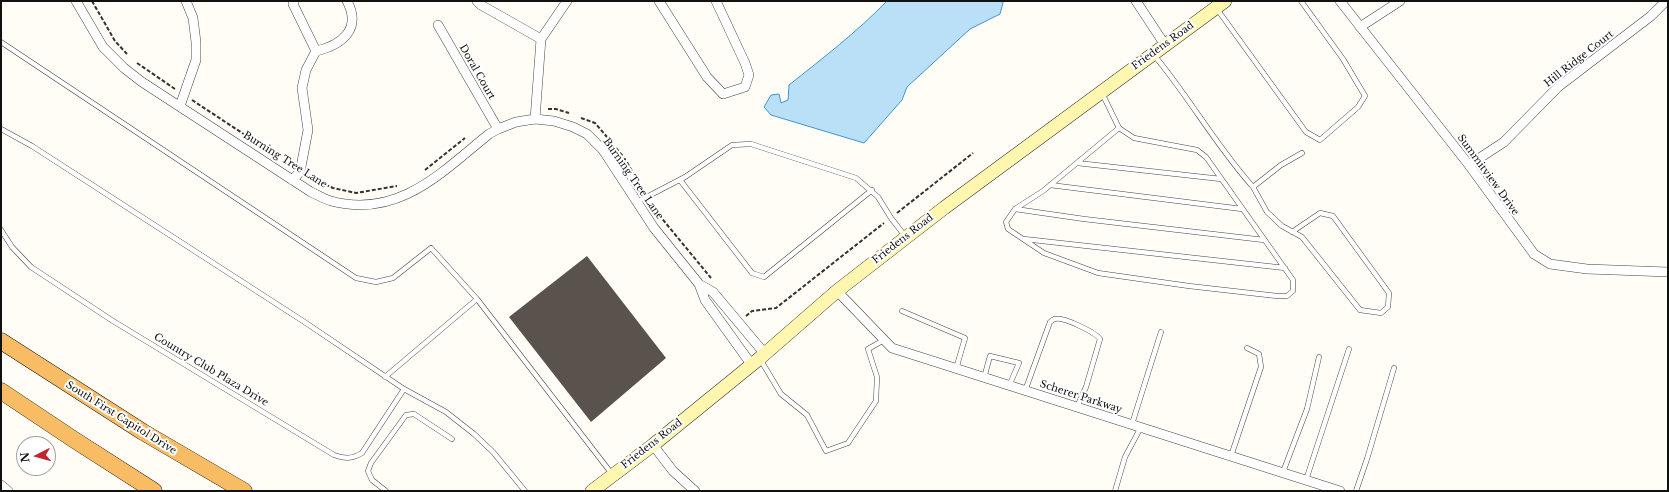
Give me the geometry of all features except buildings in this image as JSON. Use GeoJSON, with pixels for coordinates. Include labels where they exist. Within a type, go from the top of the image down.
{"type":"FeatureCollection","features":[{"type":"Feature","properties":{"kind":"highway","name":"South First Capitol Drive"},"geometry":{"type":"LineString","coordinates":[[1,341],[143,432],[244,491]]}},
{"type":"Feature","properties":{"kind":"highway"},"geometry":{"type":"LineString","coordinates":[[1,391],[154,491]]}},
{"type":"Feature","properties":{"kind":"main road","name":"Friedens Road"},"geometry":{"type":"LineString","coordinates":[[592,491],[653,445],[758,359],[837,291],[906,237],[1013,156],[1220,4]]}},
{"type":"Feature","properties":{"kind":"street","name":"Burning Tree Lane"},"geometry":{"type":"LineString","coordinates":[[76,1],[103,47],[124,68],[142,82],[292,180],[311,192],[330,201],[365,206],[385,202],[409,194],[431,181],[488,134],[516,122],[536,119],[554,121],[573,127],[587,134],[602,150],[654,228],[699,284],[705,300],[758,359]]}},
{"type":"Feature","properties":{"kind":"street"},"geometry":{"type":"LineString","coordinates":[[180,106],[196,60],[196,42],[193,18],[186,1]]}},
{"type":"Feature","properties":{"kind":"street"},"geometry":{"type":"LineString","coordinates":[[294,1],[296,9],[316,52]]}},
{"type":"Feature","properties":{"kind":"street"},"geometry":{"type":"LineString","coordinates":[[292,180],[300,172],[308,130],[302,88],[306,70],[316,52],[329,48],[343,39],[350,29],[353,23],[353,11],[347,1]]}},
{"type":"Feature","properties":{"kind":"street"},"geometry":{"type":"LineString","coordinates":[[477,1],[481,5],[542,39]]}},
{"type":"Feature","properties":{"kind":"street"},"geometry":{"type":"LineString","coordinates":[[536,119],[535,109],[542,39],[567,1]]}},
{"type":"Feature","properties":{"kind":"street"},"geometry":{"type":"LineString","coordinates":[[659,1],[707,77],[723,94],[745,87],[749,75],[745,63],[716,1]]}},
{"type":"Feature","properties":{"kind":"street"},"geometry":{"type":"LineString","coordinates":[[1136,1],[1165,45]]}},
{"type":"Feature","properties":{"kind":"street","name":"Summitview Drive"},"geometry":{"type":"LineString","coordinates":[[1340,1],[1469,165],[1534,254],[1550,264],[1587,269],[1668,272]]}},
{"type":"Feature","properties":{"kind":"street"},"geometry":{"type":"LineString","coordinates":[[1360,27],[1400,1]]}},
{"type":"Feature","properties":{"kind":"street","name":"Hill Ridge Court"},"geometry":{"type":"LineString","coordinates":[[1469,165],[1504,142],[1558,87],[1652,16],[1666,1]]}},
{"type":"Feature","properties":{"kind":"street","name":"Doral Court"},"geometry":{"type":"LineString","coordinates":[[438,25],[498,129]]}},
{"type":"Feature","properties":{"kind":"street","name":"Burning Tree Lane"},"geometry":{"type":"LineString","coordinates":[[699,284],[713,292],[758,359]]}},
{"type":"Feature","properties":{"kind":"street","name":"Scherer Parkway"},"geometry":{"type":"LineString","coordinates":[[837,291],[892,348],[1340,491]]}},
{"type":"Feature","properties":{"kind":"street"},"geometry":{"type":"LineString","coordinates":[[653,445],[673,471],[695,491]]}},
{"type":"Feature","properties":{"kind":"street"},"geometry":{"type":"LineString","coordinates":[[1,486],[8,491]]}},
{"type":"Feature","properties":{"kind":"lane"},"geometry":{"type":"LineString","coordinates":[[1220,4],[1306,132],[1320,140],[1358,107],[1365,96],[1343,59],[1301,1]]}},
{"type":"Feature","properties":{"kind":"lane"},"geometry":{"type":"LineString","coordinates":[[1,42],[356,278],[376,282],[393,278],[431,248],[477,299],[613,475]]}},
{"type":"Feature","properties":{"kind":"lane"},"geometry":{"type":"LineString","coordinates":[[1153,54],[1253,187],[1267,212],[1282,226],[1292,232],[1302,237],[1360,310],[1381,313],[1388,307],[1389,293],[1333,216],[1320,213],[1292,232]]}},
{"type":"Feature","properties":{"kind":"lane"},"geometry":{"type":"LineString","coordinates":[[1101,92],[1119,128],[1134,138],[1197,150],[1206,157],[1293,280],[1293,291],[1287,296],[1277,296],[1098,274],[1044,253],[1008,229],[1006,222],[1015,209],[1050,185],[1119,128]]}},
{"type":"Feature","properties":{"kind":"lane"},"geometry":{"type":"LineString","coordinates":[[1,129],[32,146],[303,321],[385,377],[446,412],[474,434],[503,462],[525,491]]}},
{"type":"Feature","properties":{"kind":"lane"},"geometry":{"type":"LineString","coordinates":[[637,202],[680,180],[732,145],[751,144],[856,178],[878,196],[891,218],[906,237]]}},
{"type":"Feature","properties":{"kind":"lane"},"geometry":{"type":"LineString","coordinates":[[1253,187],[1281,165],[1302,153]]}},
{"type":"Feature","properties":{"kind":"lane"},"geometry":{"type":"LineString","coordinates":[[1077,163],[1221,179]]}},
{"type":"Feature","properties":{"kind":"lane"},"geometry":{"type":"LineString","coordinates":[[680,180],[752,273],[764,277],[872,190]]}},
{"type":"Feature","properties":{"kind":"lane"},"geometry":{"type":"LineString","coordinates":[[1050,185],[1242,209]]}},
{"type":"Feature","properties":{"kind":"lane"},"geometry":{"type":"LineString","coordinates":[[1015,209],[1084,219],[1264,240]]}},
{"type":"Feature","properties":{"kind":"lane","name":"Country Club Plaza Drive"},"geometry":{"type":"LineString","coordinates":[[1,230],[12,247],[31,267],[119,325],[334,455],[344,459],[354,458],[362,453],[404,389]]}},
{"type":"Feature","properties":{"kind":"lane"},"geometry":{"type":"LineString","coordinates":[[1023,239],[1285,268]]}},
{"type":"Feature","properties":{"kind":"lane"},"geometry":{"type":"LineString","coordinates":[[385,377],[477,299]]}},
{"type":"Feature","properties":{"kind":"lane"},"geometry":{"type":"LineString","coordinates":[[902,311],[965,338],[956,369]]}},
{"type":"Feature","properties":{"kind":"lane"},"geometry":{"type":"LineString","coordinates":[[1025,391],[1050,322],[1054,319],[1060,318],[1091,331],[1100,339],[1086,387],[1077,407]]}},
{"type":"Feature","properties":{"kind":"lane"},"geometry":{"type":"LineString","coordinates":[[1132,424],[1160,332]]}},
{"type":"Feature","properties":{"kind":"lane"},"geometry":{"type":"LineString","coordinates":[[758,359],[781,394],[807,415],[826,451],[848,443],[876,401],[877,377],[868,349],[884,340]]}},
{"type":"Feature","properties":{"kind":"lane"},"geometry":{"type":"LineString","coordinates":[[1231,456],[1261,367],[1259,354],[1247,348]]}},
{"type":"Feature","properties":{"kind":"lane"},"geometry":{"type":"LineString","coordinates":[[1306,480],[1349,349]]}},
{"type":"Feature","properties":{"kind":"lane"},"geometry":{"type":"LineString","coordinates":[[984,378],[990,356],[1020,363],[1009,386]]}},
{"type":"Feature","properties":{"kind":"lane"},"geometry":{"type":"LineString","coordinates":[[1283,472],[1307,409],[1319,357]]}},
{"type":"Feature","properties":{"kind":"lane"},"geometry":{"type":"LineString","coordinates":[[1356,491],[1394,368]]}},
{"type":"Feature","properties":{"kind":"lane"},"geometry":{"type":"LineString","coordinates":[[386,491],[372,480],[368,471],[371,462],[406,414],[414,414],[452,439]]}},
{"type":"Feature","properties":{"kind":"lane"},"geometry":{"type":"LineString","coordinates":[[1115,491],[1125,456],[1141,427]]}},
{"type":"Feature","properties":{"kind":"path"},"geometry":{"type":"LineString","coordinates":[[92,1],[115,41],[131,59],[280,158]]}},
{"type":"Feature","properties":{"kind":"path"},"geometry":{"type":"LineString","coordinates":[[535,109],[556,109],[569,114]]}},
{"type":"Feature","properties":{"kind":"path"},"geometry":{"type":"LineString","coordinates":[[576,116],[595,123],[610,141]]}},
{"type":"Feature","properties":{"kind":"path"},"geometry":{"type":"LineString","coordinates":[[421,173],[469,135]]}},
{"type":"Feature","properties":{"kind":"path"},"geometry":{"type":"LineString","coordinates":[[615,147],[625,159],[654,209],[715,282]]}},
{"type":"Feature","properties":{"kind":"path"},"geometry":{"type":"LineString","coordinates":[[745,316],[752,311],[776,308],[973,153]]}},
{"type":"Feature","properties":{"kind":"path"},"geometry":{"type":"LineString","coordinates":[[300,172],[333,188],[356,193],[397,186],[403,183]]}},
{"type":"Feature","properties":{"kind":"water"},"geometry":{"type":"Polygon","coordinates":[[[887,1],[1002,1],[1003,3],[1000,14],[970,29],[907,87],[902,100],[864,143],[771,115],[764,107],[771,95],[779,94],[781,103],[788,100],[789,85],[852,34],[887,1]]]}}]}
